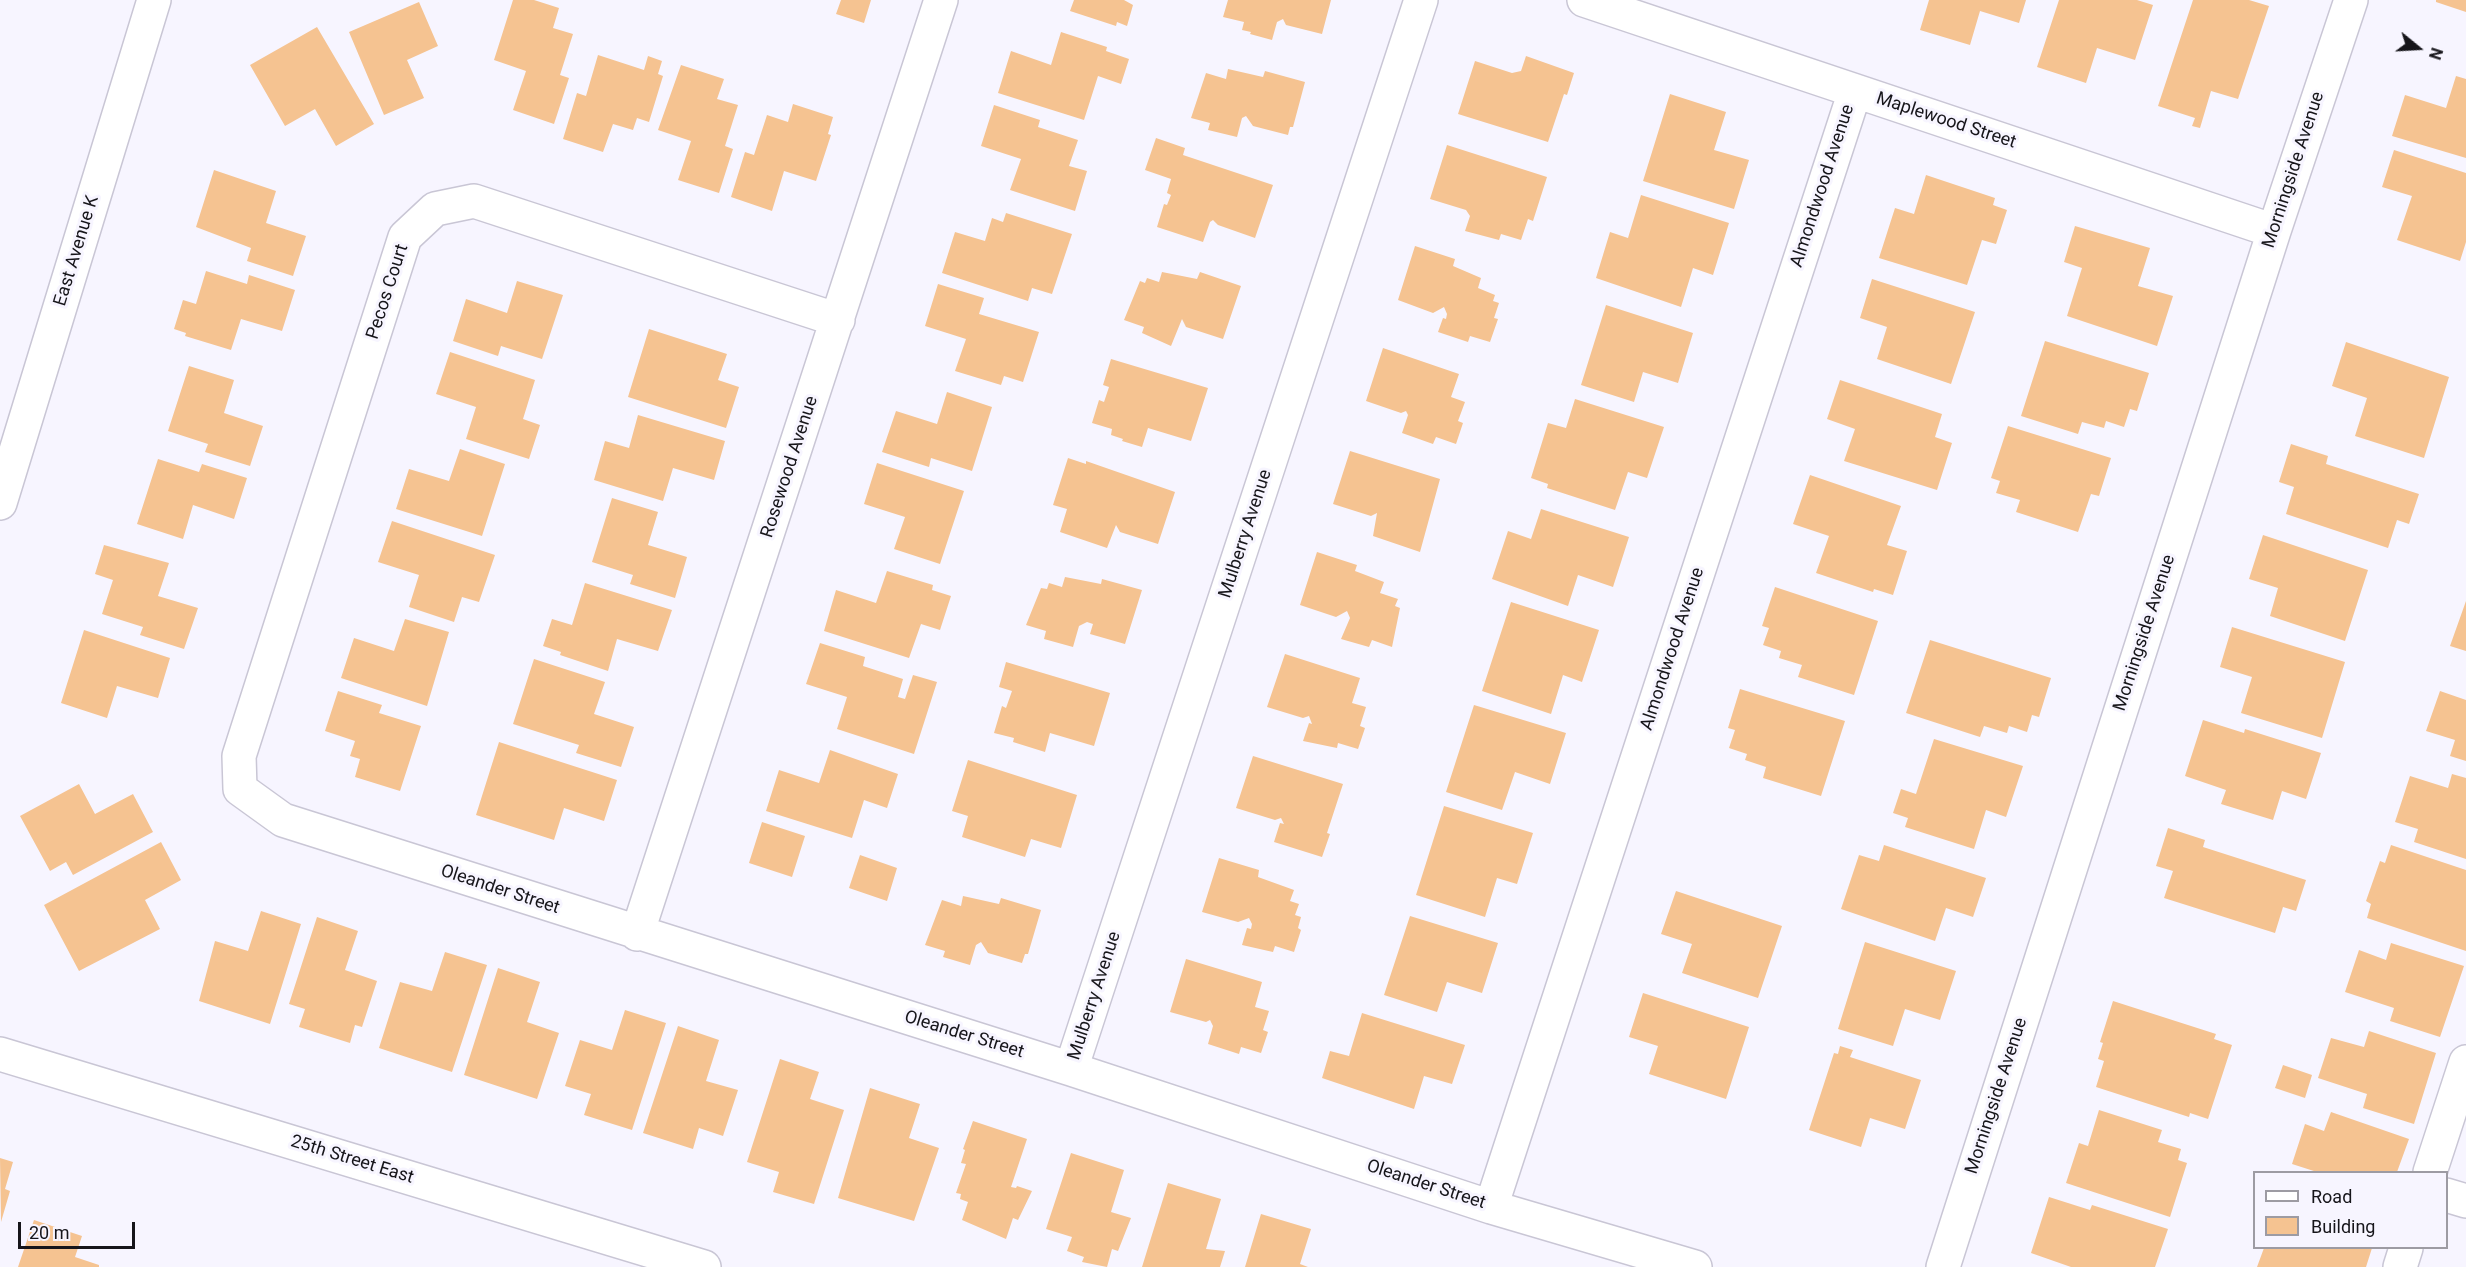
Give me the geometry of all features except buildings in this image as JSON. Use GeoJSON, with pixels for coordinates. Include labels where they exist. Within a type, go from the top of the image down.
{"type":"FeatureCollection","features":[{"type":"Feature","properties":{"kind":"street","name":"East Avenue K"},"geometry":{"type":"LineString","coordinates":[[0,503],[154,0]]}},
{"type":"Feature","properties":{"kind":"street","name":"Rosewood Avenue"},"geometry":{"type":"LineString","coordinates":[[637,934],[942,0]]}},
{"type":"Feature","properties":{"kind":"street","name":"Mulberry Avenue"},"geometry":{"type":"LineString","coordinates":[[1071,1069],[1421,0]]}},
{"type":"Feature","properties":{"kind":"street","name":"Maplewood Street"},"geometry":{"type":"LineString","coordinates":[[1584,0],[2274,231]]}},
{"type":"Feature","properties":{"kind":"street","name":"Morningside Avenue"},"geometry":{"type":"LineString","coordinates":[[1942,1267],[2274,231],[2351,0]]}},
{"type":"Feature","properties":{"kind":"street","name":"Almondwood Avenue"},"geometry":{"type":"LineString","coordinates":[[1491,1207],[1855,91]]}},
{"type":"Feature","properties":{"kind":"street","name":"Pecos Court"},"geometry":{"type":"LineString","coordinates":[[240,789],[239,756],[405,237],[435,209],[474,201],[838,320]]}},
{"type":"Feature","properties":{"kind":"street","name":"Oleander Street"},"geometry":{"type":"LineString","coordinates":[[240,789],[283,820],[637,934],[1071,1069],[1491,1207],[1695,1267]]}},
{"type":"Feature","properties":{"kind":"street","name":"25th Street East"},"geometry":{"type":"LineString","coordinates":[[0,1054],[704,1267]]}},
{"type":"Feature","properties":{"kind":"street"},"geometry":{"type":"LineString","coordinates":[[2431,1171],[2466,1062]]}},
{"type":"Feature","properties":{"kind":"street"},"geometry":{"type":"LineString","coordinates":[[2448,1196],[2466,1202]]}},
{"type":"Feature","properties":{"kind":"street"},"geometry":{"type":"LineString","coordinates":[[2400,1267],[2406,1249]]}}]}
